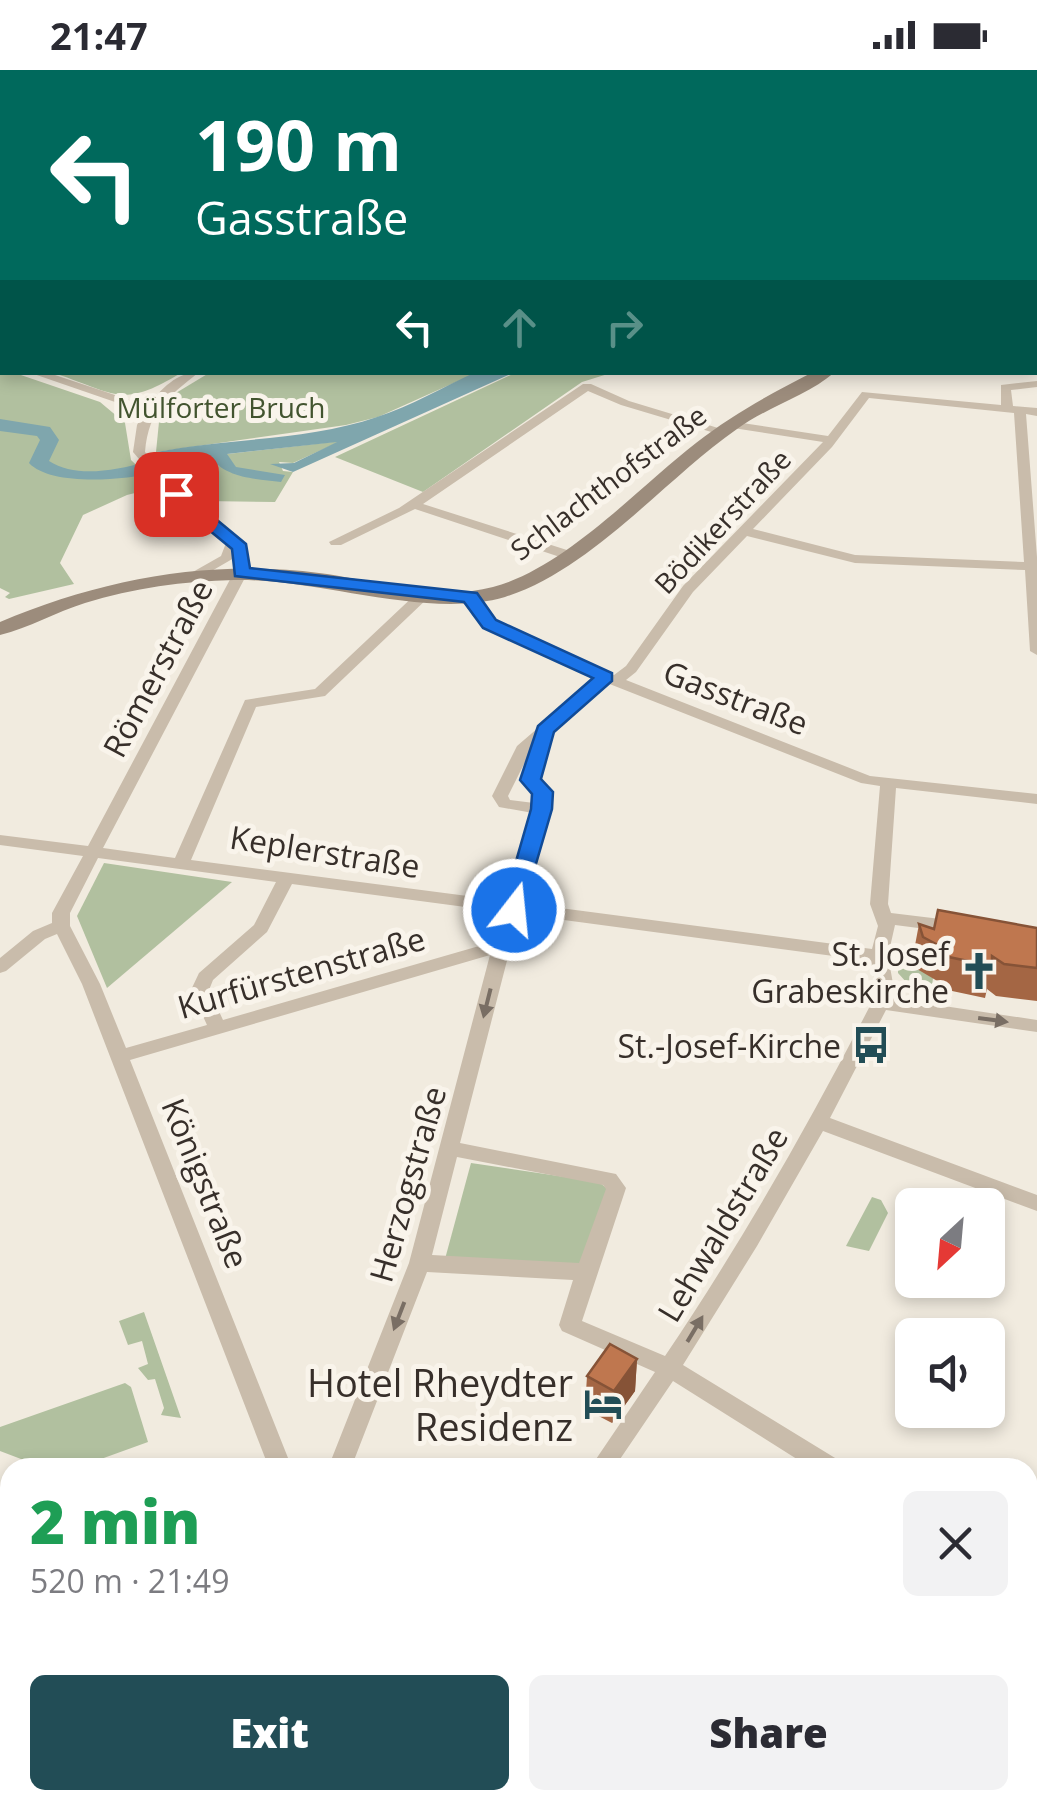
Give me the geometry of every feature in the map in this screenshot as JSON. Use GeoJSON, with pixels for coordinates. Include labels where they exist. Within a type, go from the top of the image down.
{"type":"FeatureCollection","features":[{"type":"Feature","properties":{"kind":"main road","name":"Schlachthofstraße"},"geometry":{"type":"LineString","coordinates":[[471,597],[502,591],[565,554],[727,427],[822,375]]}},
{"type":"Feature","properties":{"kind":"main road"},"geometry":{"type":"LineString","coordinates":[[0,629],[105,589],[198,574],[241,572],[471,597]]}},
{"type":"Feature","properties":{"kind":"street"},"geometry":{"type":"LineString","coordinates":[[41,375],[150,410]]}},
{"type":"Feature","properties":{"kind":"street"},"geometry":{"type":"LineString","coordinates":[[190,375],[158,397],[140,435],[144,459],[154,471],[233,541],[227,558],[198,574]]}},
{"type":"Feature","properties":{"kind":"street"},"geometry":{"type":"LineString","coordinates":[[1037,384],[1005,387],[1013,409],[1037,650]]}},
{"type":"Feature","properties":{"kind":"street"},"geometry":{"type":"LineString","coordinates":[[336,542],[414,505],[587,386],[639,407],[727,427],[831,440]]}},
{"type":"Feature","properties":{"kind":"street","name":"Bödikerstraße"},"geometry":{"type":"LineString","coordinates":[[542,809],[505,804],[500,796],[522,749],[610,679],[631,669],[688,589],[831,440],[866,394],[1013,409]]}},
{"type":"Feature","properties":{"kind":"street"},"geometry":{"type":"LineString","coordinates":[[1013,409],[1037,412]]}},
{"type":"Feature","properties":{"kind":"street"},"geometry":{"type":"LineString","coordinates":[[414,505],[565,554]]}},
{"type":"Feature","properties":{"kind":"street"},"geometry":{"type":"LineString","coordinates":[[744,531],[842,557],[1031,566]]}},
{"type":"Feature","properties":{"kind":"street","name":"Römerstraße"},"geometry":{"type":"LineString","coordinates":[[60,926],[61,914],[241,572],[240,548],[233,541]]}},
{"type":"Feature","properties":{"kind":"street"},"geometry":{"type":"LineString","coordinates":[[182,860],[250,704],[320,693],[424,594]]}},
{"type":"Feature","properties":{"kind":"street","name":"Gasstraße"},"geometry":{"type":"LineString","coordinates":[[471,597],[479,615],[490,624],[610,679],[888,785],[1037,800]]}},
{"type":"Feature","properties":{"kind":"street"},"geometry":{"type":"LineString","coordinates":[[542,809],[542,792],[530,780],[545,730]]}},
{"type":"Feature","properties":{"kind":"street"},"geometry":{"type":"LineString","coordinates":[[888,785],[879,904],[886,926],[874,956],[885,989],[881,1002],[1037,1026]]}},
{"type":"Feature","properties":{"kind":"street","name":"Herzogstraße"},"geometry":{"type":"LineString","coordinates":[[343,1458],[420,1263],[452,1149],[500,946],[542,809]]}},
{"type":"Feature","properties":{"kind":"street","name":"Keplerstraße"},"geometry":{"type":"LineString","coordinates":[[0,840],[182,860],[514,910],[874,956]]}},
{"type":"Feature","properties":{"kind":"street"},"geometry":{"type":"LineString","coordinates":[[217,1027],[200,990],[205,977],[261,928],[287,876]]}},
{"type":"Feature","properties":{"kind":"street"},"geometry":{"type":"LineString","coordinates":[[883,918],[979,930]]}},
{"type":"Feature","properties":{"kind":"street"},"geometry":{"type":"LineString","coordinates":[[0,968],[39,935],[60,926]]}},
{"type":"Feature","properties":{"kind":"street","name":"Königstraße"},"geometry":{"type":"LineString","coordinates":[[60,926],[91,984],[277,1458]]}},
{"type":"Feature","properties":{"kind":"street","name":"Kurfürstenstraße"},"geometry":{"type":"LineString","coordinates":[[118,1058],[500,946]]}},
{"type":"Feature","properties":{"kind":"street","name":"Lehwaldstraße"},"geometry":{"type":"LineString","coordinates":[[608,1458],[671,1369],[817,1121],[881,1002]]}},
{"type":"Feature","properties":{"kind":"street"},"geometry":{"type":"LineString","coordinates":[[817,1121],[1037,1203]]}},
{"type":"Feature","properties":{"kind":"street"},"geometry":{"type":"LineString","coordinates":[[452,1149],[609,1179],[616,1188],[570,1324],[671,1369],[816,1458]]}},
{"type":"Feature","properties":{"kind":"street"},"geometry":{"type":"LineString","coordinates":[[420,1263],[586,1272]]}},
{"type":"Feature","properties":{"kind":"green space"},"geometry":{"type":"Polygon","coordinates":[[[0,375],[21,375],[100,402],[125,423],[131,460],[159,487],[127,495],[83,515],[60,563],[74,584],[9,599],[5,597],[10,593],[0,588],[0,375]]]}},
{"type":"Feature","properties":{"kind":"green space"},"geometry":{"type":"Polygon","coordinates":[[[59,375],[177,375],[145,391],[106,392],[59,375]]]}},
{"type":"Feature","properties":{"kind":"green space","name":"Mülforter Bruch"},"geometry":{"type":"Polygon","coordinates":[[[206,375],[472,375],[378,417],[346,425],[156,452],[161,402],[206,375]]]}},
{"type":"Feature","properties":{"kind":"green space"},"geometry":{"type":"Polygon","coordinates":[[[511,375],[605,375],[582,382],[423,492],[335,457],[511,375]]]}},
{"type":"Feature","properties":{"kind":"green space"},"geometry":{"type":"Polygon","coordinates":[[[341,441],[293,463],[279,462],[283,471],[293,472],[275,502],[204,501],[167,466],[210,456],[341,441]]]}},
{"type":"Feature","properties":{"kind":"green space"},"geometry":{"type":"Polygon","coordinates":[[[104,863],[232,882],[107,988],[77,916],[104,863]]]}},
{"type":"Feature","properties":{"kind":"green space"},"geometry":{"type":"Polygon","coordinates":[[[919,945],[919,968],[933,978],[931,995],[916,993],[898,973],[898,958],[907,946],[919,945]]]}},
{"type":"Feature","properties":{"kind":"green space"},"geometry":{"type":"Polygon","coordinates":[[[471,1163],[599,1182],[610,1191],[581,1267],[445,1259],[471,1163]]]}},
{"type":"Feature","properties":{"kind":"green space"},"geometry":{"type":"Polygon","coordinates":[[[872,1197],[881,1200],[888,1213],[869,1251],[846,1246],[872,1197]]]}},
{"type":"Feature","properties":{"kind":"green space"},"geometry":{"type":"Polygon","coordinates":[[[144,1312],[181,1418],[161,1415],[164,1408],[155,1379],[148,1380],[138,1368],[148,1364],[142,1341],[128,1345],[119,1321],[144,1312]]]}},
{"type":"Feature","properties":{"kind":"green space"},"geometry":{"type":"Polygon","coordinates":[[[125,1383],[131,1387],[148,1442],[104,1458],[18,1458],[0,1451],[0,1427],[125,1383]]]}},
{"type":"Feature","properties":{"kind":"water"},"geometry":{"type":"Polygon","coordinates":[[[470,375],[509,375],[293,472],[270,464],[294,463],[337,442],[227,454],[236,467],[285,475],[281,482],[232,473],[210,456],[167,466],[156,452],[323,431],[402,407],[470,375]]]}},
{"type":"Feature","properties":{"kind":"building"},"geometry":{"type":"Polygon","coordinates":[[[938,910],[1037,928],[1037,968],[1004,964],[992,956],[992,966],[944,956],[947,950],[923,937],[919,924],[934,929],[938,910]]]}},
{"type":"Feature","properties":{"kind":"building"},"geometry":{"type":"Polygon","coordinates":[[[610,1344],[637,1359],[614,1391],[587,1376],[610,1344]]]}},
{"type":"Feature","properties":{"kind":"waterway"},"geometry":{"type":"LineString","coordinates":[[0,425],[43,431],[50,440],[39,463],[53,472],[71,476],[116,473],[199,453]]}},
{"type":"Feature","properties":{"kind":"place","name":"St. Josef Grabeskirche"},"geometry":{"type":"Point","coordinates":[979,971]}},
{"type":"Feature","properties":{"kind":"place","name":"St.-Josef-Kirche"},"geometry":{"type":"Point","coordinates":[871,1045]}},
{"type":"Feature","properties":{"kind":"place","name":"Hotel Rheydter Residenz"},"geometry":{"type":"Point","coordinates":[603,1404]}},
{"type":"Feature","properties":{"kind":"route"},"geometry":{"type":"LineString","coordinates":[[176,494],[240,548],[241,572],[471,597],[479,615],[490,624],[606,677],[545,730],[530,780],[542,792],[542,809],[514,910]]}}]}
